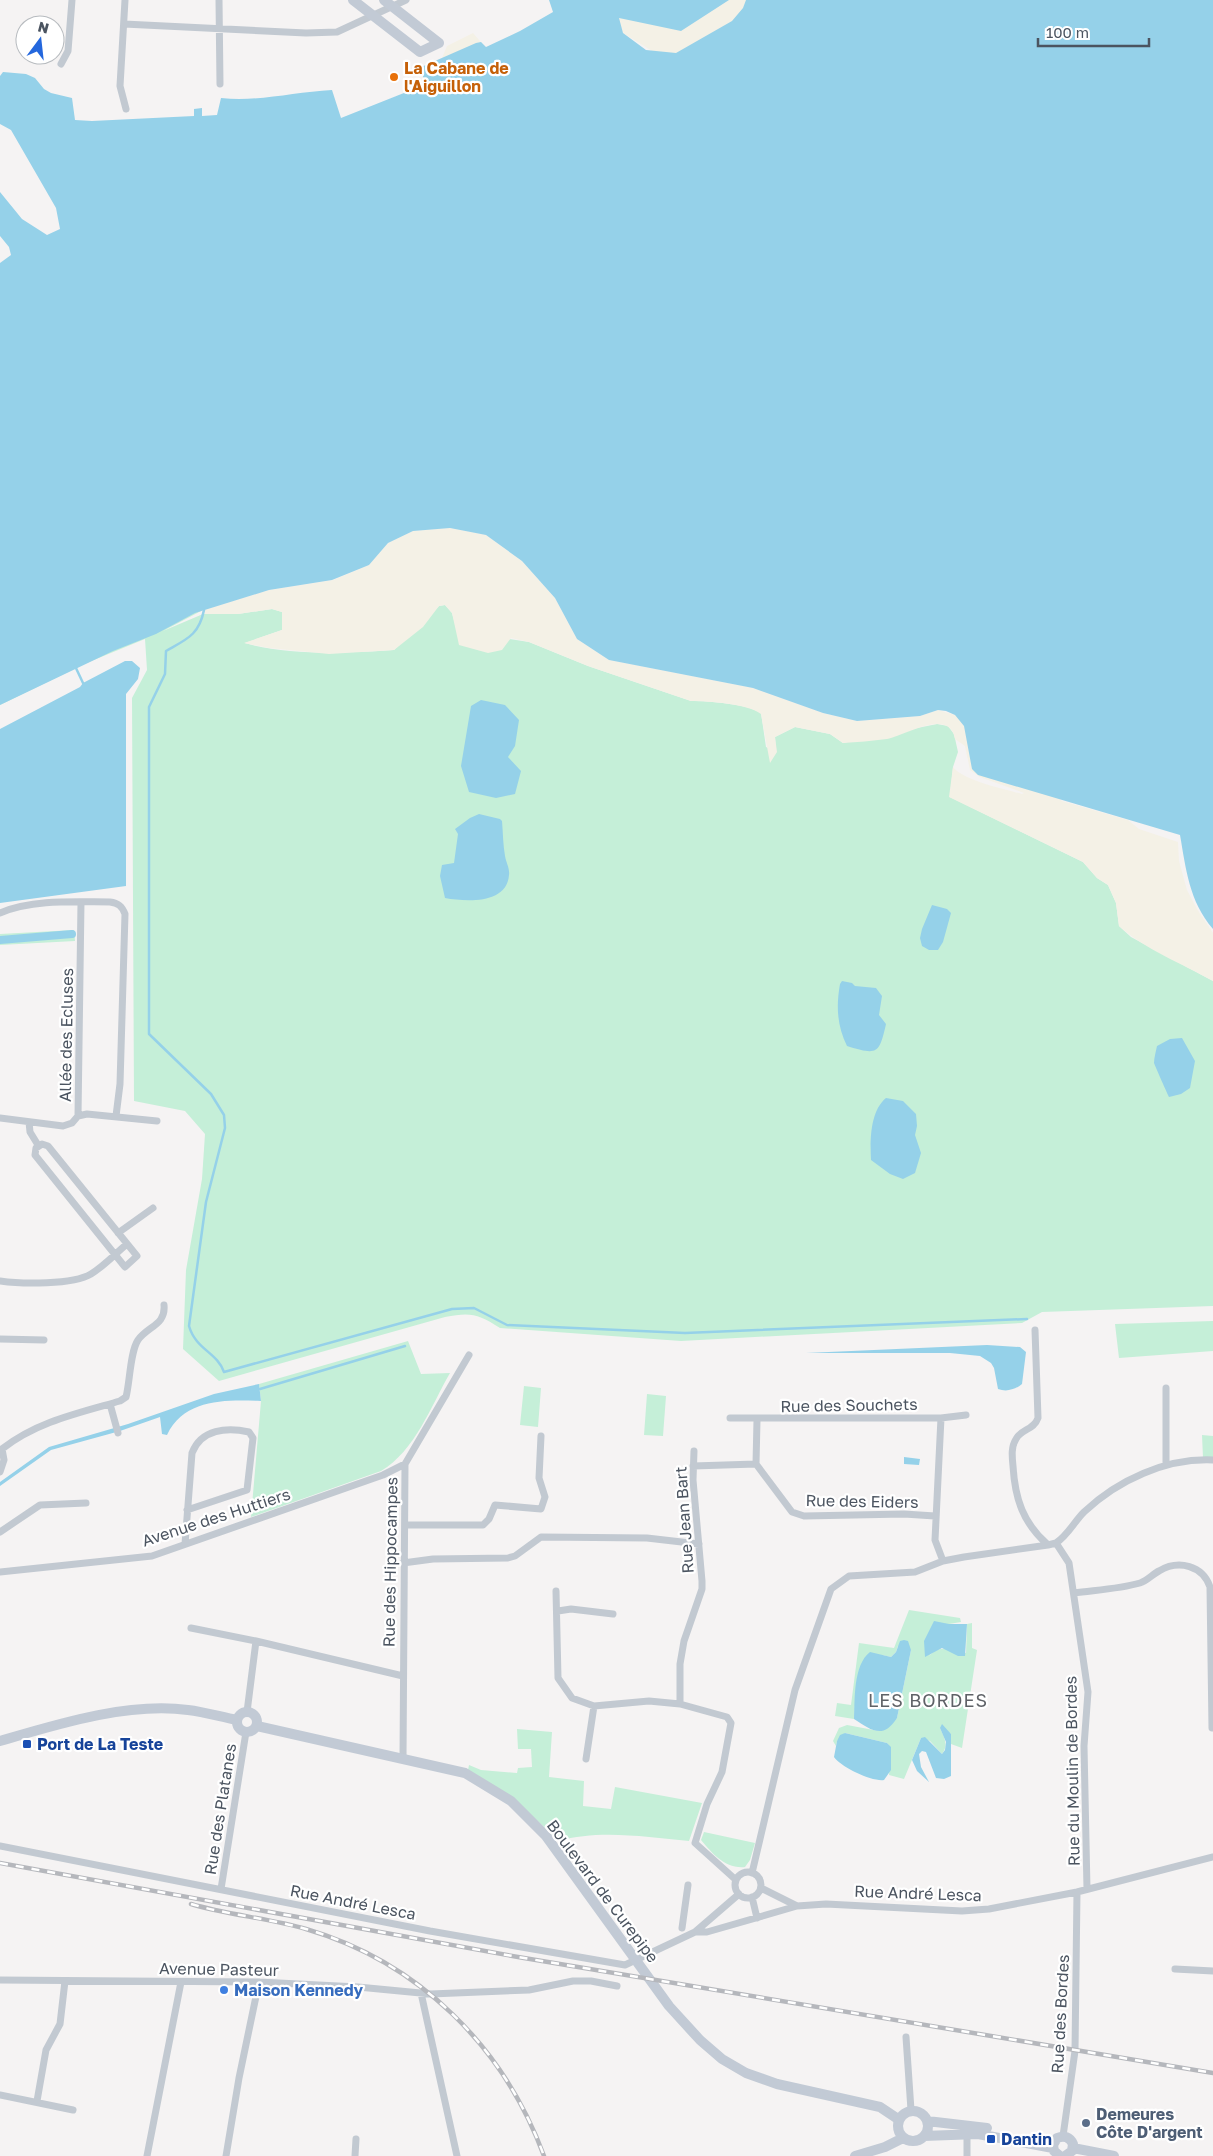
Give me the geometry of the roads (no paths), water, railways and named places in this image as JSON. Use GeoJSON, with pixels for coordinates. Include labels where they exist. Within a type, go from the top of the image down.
{"type":"FeatureCollection","features":[{"type":"Feature","properties":{"kind":"main road"},"geometry":{"type":"LineString","coordinates":[[353,0],[420,52],[439,43],[388,3]]}},
{"type":"Feature","properties":{"kind":"main road"},"geometry":{"type":"LineString","coordinates":[[0,1741],[56,1724],[137,1710],[188,1710],[237,1720]]}},
{"type":"Feature","properties":{"kind":"main road"},"geometry":{"type":"LineString","coordinates":[[246,1712],[256,1716],[257,1726],[253,1731],[246,1732],[238,1727],[237,1720],[240,1715],[246,1712]]}},
{"type":"Feature","properties":{"kind":"main road","name":"Boulevard de Curepipe"},"geometry":{"type":"LineString","coordinates":[[257,1726],[464,1773],[511,1801],[546,1836],[669,2006],[700,2040],[722,2058],[746,2073],[777,2084],[880,2107],[898,2119]]}},
{"type":"Feature","properties":{"kind":"main road"},"geometry":{"type":"LineString","coordinates":[[902,2138],[897,2129],[898,2119],[911,2110],[923,2114],[927,2121],[924,2136]]}},
{"type":"Feature","properties":{"kind":"main road"},"geometry":{"type":"LineString","coordinates":[[927,2121],[988,2129],[1053,2145],[1060,2156]]}},
{"type":"Feature","properties":{"kind":"main road"},"geometry":{"type":"LineString","coordinates":[[855,2156],[885,2147],[902,2138],[916,2141],[924,2136],[967,2133],[1053,2145]]}},
{"type":"Feature","properties":{"kind":"main road"},"geometry":{"type":"LineString","coordinates":[[1053,2145],[1063,2136],[1071,2141],[1073,2148]]}},
{"type":"Feature","properties":{"kind":"main road"},"geometry":{"type":"LineString","coordinates":[[1065,2156],[1073,2148]]}},
{"type":"Feature","properties":{"kind":"main road"},"geometry":{"type":"LineString","coordinates":[[1073,2148],[1114,2156]]}},
{"type":"Feature","properties":{"kind":"street"},"geometry":{"type":"LineString","coordinates":[[65,57],[68,51],[72,0]]}},
{"type":"Feature","properties":{"kind":"street"},"geometry":{"type":"LineString","coordinates":[[125,0],[120,86],[126,109]]}},
{"type":"Feature","properties":{"kind":"street"},"geometry":{"type":"LineString","coordinates":[[219,0],[220,84]]}},
{"type":"Feature","properties":{"kind":"street"},"geometry":{"type":"LineString","coordinates":[[124,24],[306,33],[337,32],[372,16],[388,3],[406,0]]}},
{"type":"Feature","properties":{"kind":"street"},"geometry":{"type":"LineString","coordinates":[[0,912],[40,904],[81,902],[116,903],[125,914],[120,1084],[116,1116]]}},
{"type":"Feature","properties":{"kind":"street","name":"Allée des Ecluses"},"geometry":{"type":"LineString","coordinates":[[0,1118],[63,1126],[72,1123],[78,1116],[81,902]]}},
{"type":"Feature","properties":{"kind":"street"},"geometry":{"type":"LineString","coordinates":[[78,1116],[87,1114],[157,1121]]}},
{"type":"Feature","properties":{"kind":"street"},"geometry":{"type":"LineString","coordinates":[[29,1122],[30,1132],[38,1145],[35,1155],[125,1267],[137,1256],[48,1146],[38,1145]]}},
{"type":"Feature","properties":{"kind":"street"},"geometry":{"type":"LineString","coordinates":[[118,1233],[153,1208]]}},
{"type":"Feature","properties":{"kind":"street"},"geometry":{"type":"LineString","coordinates":[[0,1281],[17,1284],[47,1283],[90,1275],[127,1244]]}},
{"type":"Feature","properties":{"kind":"street"},"geometry":{"type":"LineString","coordinates":[[0,1472],[4,1460],[1,1448],[18,1437],[49,1422],[120,1402],[126,1397],[138,1340],[161,1321],[164,1305]]}},
{"type":"Feature","properties":{"kind":"street","name":"Rue du Moulin de Bordes"},"geometry":{"type":"LineString","coordinates":[[1035,1330],[1038,1418],[1033,1427],[1019,1434],[1016,1439],[1012,1451],[1013,1468],[1017,1499],[1022,1512],[1030,1527],[1052,1544],[1068,1563],[1074,1593],[1088,1692],[1084,1746],[1087,1889]]}},
{"type":"Feature","properties":{"kind":"street"},"geometry":{"type":"LineString","coordinates":[[0,1339],[44,1340]]}},
{"type":"Feature","properties":{"kind":"street","name":"Rue des Hippocampes"},"geometry":{"type":"LineString","coordinates":[[403,1758],[404,1464],[469,1355]]}},
{"type":"Feature","properties":{"kind":"street"},"geometry":{"type":"LineString","coordinates":[[1166,1388],[1166,1465]]}},
{"type":"Feature","properties":{"kind":"street"},"geometry":{"type":"LineString","coordinates":[[110,1404],[118,1433]]}},
{"type":"Feature","properties":{"kind":"street","name":"Rue des Souchets"},"geometry":{"type":"LineString","coordinates":[[730,1418],[757,1420],[941,1418],[966,1415]]}},
{"type":"Feature","properties":{"kind":"street","name":"Rue des Souchets"},"geometry":{"type":"LineString","coordinates":[[941,1418],[935,1540],[943,1561]]}},
{"type":"Feature","properties":{"kind":"street","name":"Rue des Souchets"},"geometry":{"type":"LineString","coordinates":[[756,1464],[757,1420]]}},
{"type":"Feature","properties":{"kind":"street"},"geometry":{"type":"LineString","coordinates":[[185,1544],[187,1510],[192,1453],[194,1446],[212,1432],[233,1428],[249,1432],[253,1438],[247,1490],[187,1510]]}},
{"type":"Feature","properties":{"kind":"street"},"geometry":{"type":"LineString","coordinates":[[405,1525],[483,1525],[489,1519],[495,1506],[541,1509],[545,1497],[539,1478],[541,1436]]}},
{"type":"Feature","properties":{"kind":"street","name":"Rue Jean Bart"},"geometry":{"type":"LineString","coordinates":[[680,1704],[680,1664],[684,1641],[702,1589],[693,1466],[694,1451]]}},
{"type":"Feature","properties":{"kind":"street"},"geometry":{"type":"LineString","coordinates":[[752,1873],[795,1690],[831,1589],[848,1576],[915,1572],[943,1561],[1052,1544],[1064,1538],[1083,1514],[1111,1490],[1126,1481],[1166,1465],[1213,1460]]}},
{"type":"Feature","properties":{"kind":"street","name":"Avenue des Huttiers"},"geometry":{"type":"LineString","coordinates":[[0,1572],[152,1556],[383,1475],[404,1464]]}},
{"type":"Feature","properties":{"kind":"street"},"geometry":{"type":"LineString","coordinates":[[693,1466],[756,1464]]}},
{"type":"Feature","properties":{"kind":"street","name":"Rue des Eiders"},"geometry":{"type":"LineString","coordinates":[[756,1464],[792,1512],[804,1516],[904,1514],[935,1516]]}},
{"type":"Feature","properties":{"kind":"street"},"geometry":{"type":"LineString","coordinates":[[0,1532],[40,1505],[86,1503]]}},
{"type":"Feature","properties":{"kind":"street"},"geometry":{"type":"LineString","coordinates":[[403,1563],[433,1559],[508,1558],[515,1556],[541,1537],[647,1538],[699,1544]]}},
{"type":"Feature","properties":{"kind":"street"},"geometry":{"type":"LineString","coordinates":[[1074,1593],[1141,1583],[1159,1571],[1170,1567],[1190,1566],[1203,1573],[1210,1587],[1212,1728]]}},
{"type":"Feature","properties":{"kind":"street"},"geometry":{"type":"LineString","coordinates":[[556,1592],[558,1611],[558,1678],[572,1698],[594,1706],[649,1701],[680,1704],[727,1717],[731,1723],[722,1772],[707,1804],[695,1844],[736,1880]]}},
{"type":"Feature","properties":{"kind":"street"},"geometry":{"type":"LineString","coordinates":[[558,1611],[572,1609],[613,1614]]}},
{"type":"Feature","properties":{"kind":"street"},"geometry":{"type":"LineString","coordinates":[[191,1628],[256,1641],[403,1676]]}},
{"type":"Feature","properties":{"kind":"street"},"geometry":{"type":"LineString","coordinates":[[246,1712],[256,1641]]}},
{"type":"Feature","properties":{"kind":"street"},"geometry":{"type":"LineString","coordinates":[[586,1759],[594,1706]]}},
{"type":"Feature","properties":{"kind":"street","name":"Rue des Platanes"},"geometry":{"type":"LineString","coordinates":[[221,1889],[246,1732]]}},
{"type":"Feature","properties":{"kind":"street","name":"Rue André Lesca"},"geometry":{"type":"LineString","coordinates":[[0,1846],[430,1931],[624,1965],[695,1932],[739,1894]]}},
{"type":"Feature","properties":{"kind":"street","name":"Rue André Lesca"},"geometry":{"type":"LineString","coordinates":[[695,1932],[707,1932],[797,1906],[826,1904],[962,1911],[990,1909],[1077,1892],[1213,1857]]}},
{"type":"Feature","properties":{"kind":"street"},"geometry":{"type":"LineString","coordinates":[[745,1872],[752,1873],[759,1877],[761,1888],[758,1894],[752,1898],[745,1898],[739,1894],[735,1887],[736,1880],[745,1872]]}},
{"type":"Feature","properties":{"kind":"street"},"geometry":{"type":"LineString","coordinates":[[682,1928],[688,1885]]}},
{"type":"Feature","properties":{"kind":"street"},"geometry":{"type":"LineString","coordinates":[[761,1888],[797,1906]]}},
{"type":"Feature","properties":{"kind":"street","name":"Rue des Bordes"},"geometry":{"type":"LineString","coordinates":[[1063,2136],[1075,2051],[1077,1892]]}},
{"type":"Feature","properties":{"kind":"street"},"geometry":{"type":"LineString","coordinates":[[752,1898],[757,1918]]}},
{"type":"Feature","properties":{"kind":"street"},"geometry":{"type":"LineString","coordinates":[[1175,1969],[1213,1971]]}},
{"type":"Feature","properties":{"kind":"street","name":"Avenue Pasteur"},"geometry":{"type":"LineString","coordinates":[[0,1980],[259,1982],[358,1987],[421,1993],[529,1990],[573,1981],[591,1981],[617,1986]]}},
{"type":"Feature","properties":{"kind":"street"},"geometry":{"type":"LineString","coordinates":[[37,2101],[46,2050],[60,2024],[65,1981]]}},
{"type":"Feature","properties":{"kind":"street"},"geometry":{"type":"LineString","coordinates":[[147,2156],[181,1982]]}},
{"type":"Feature","properties":{"kind":"street"},"geometry":{"type":"LineString","coordinates":[[226,2156],[239,2078],[259,1982]]}},
{"type":"Feature","properties":{"kind":"street"},"geometry":{"type":"LineString","coordinates":[[421,1993],[457,2156]]}},
{"type":"Feature","properties":{"kind":"street"},"geometry":{"type":"LineString","coordinates":[[906,2037],[911,2110]]}},
{"type":"Feature","properties":{"kind":"street"},"geometry":{"type":"LineString","coordinates":[[0,2096],[37,2101],[73,2110]]}},
{"type":"Feature","properties":{"kind":"street"},"geometry":{"type":"LineString","coordinates":[[967,2133],[967,2156]]}},
{"type":"Feature","properties":{"kind":"street"},"geometry":{"type":"LineString","coordinates":[[356,2139],[356,2156]]}},
{"type":"Feature","properties":{"kind":"water"},"geometry":{"type":"Polygon","coordinates":[[[549,0],[729,0],[681,31],[619,18],[623,33],[646,50],[676,53],[732,21],[743,8],[746,0],[1213,0],[1213,929],[1194,896],[1180,835],[978,775],[972,769],[964,726],[955,715],[938,710],[920,716],[857,721],[823,713],[753,688],[609,660],[577,639],[555,598],[522,561],[486,535],[450,528],[413,531],[388,543],[369,565],[332,580],[269,590],[195,613],[156,634],[113,651],[0,705],[0,263],[11,255],[9,247],[0,236],[0,192],[22,219],[47,235],[60,229],[56,208],[11,130],[0,124],[0,76],[3,72],[26,74],[35,78],[44,89],[51,93],[72,98],[75,120],[92,121],[194,116],[194,109],[202,108],[202,116],[217,115],[221,98],[249,99],[332,90],[341,118],[419,87],[422,92],[429,89],[419,68],[476,43],[481,42],[486,47],[520,31],[553,12],[549,0]]]}},
{"type":"Feature","properties":{"kind":"water"},"geometry":{"type":"Polygon","coordinates":[[[125,661],[132,661],[140,668],[138,679],[126,694],[126,886],[0,903],[0,729],[125,661]]]}},
{"type":"Feature","properties":{"kind":"water"},"geometry":{"type":"Polygon","coordinates":[[[481,700],[505,705],[519,720],[515,746],[508,757],[521,771],[515,794],[496,798],[469,792],[461,766],[471,706],[481,700]]]}},
{"type":"Feature","properties":{"kind":"water"},"geometry":{"type":"Polygon","coordinates":[[[479,814],[502,821],[504,852],[509,873],[507,884],[494,896],[484,899],[464,900],[445,898],[440,876],[442,865],[454,863],[458,834],[455,829],[479,814]]]}},
{"type":"Feature","properties":{"kind":"water"},"geometry":{"type":"Polygon","coordinates":[[[932,905],[947,909],[951,913],[943,942],[938,950],[929,950],[922,946],[920,938],[932,905]]]}},
{"type":"Feature","properties":{"kind":"water"},"geometry":{"type":"Polygon","coordinates":[[[842,981],[852,983],[855,986],[876,988],[882,996],[879,1015],[886,1024],[881,1042],[875,1050],[865,1051],[847,1046],[838,1016],[839,992],[842,981]]]}},
{"type":"Feature","properties":{"kind":"water"},"geometry":{"type":"Polygon","coordinates":[[[1182,1038],[1195,1061],[1190,1088],[1181,1094],[1169,1097],[1154,1063],[1157,1046],[1170,1039],[1182,1038]]]}},
{"type":"Feature","properties":{"kind":"water"},"geometry":{"type":"Polygon","coordinates":[[[886,1098],[903,1101],[916,1114],[917,1126],[915,1135],[921,1153],[915,1173],[903,1179],[890,1174],[871,1160],[871,1135],[874,1118],[877,1110],[886,1098]]]}},
{"type":"Feature","properties":{"kind":"water"},"geometry":{"type":"Polygon","coordinates":[[[987,1345],[1020,1347],[1026,1352],[1022,1384],[1010,1390],[998,1389],[994,1368],[991,1363],[980,1356],[950,1353],[806,1353],[987,1345]]]}},
{"type":"Feature","properties":{"kind":"water"},"geometry":{"type":"Polygon","coordinates":[[[259,1384],[261,1401],[221,1402],[195,1408],[184,1414],[167,1435],[162,1434],[160,1417],[120,1431],[51,1450],[0,1486],[0,1482],[49,1447],[128,1424],[214,1394],[259,1384]]]}},
{"type":"Feature","properties":{"kind":"water"},"geometry":{"type":"Polygon","coordinates":[[[904,1457],[920,1459],[919,1465],[904,1464],[904,1457]]]}},
{"type":"Feature","properties":{"kind":"water"},"geometry":{"type":"Polygon","coordinates":[[[934,1621],[949,1624],[967,1624],[965,1656],[958,1656],[942,1648],[925,1657],[924,1641],[934,1621]]]}},
{"type":"Feature","properties":{"kind":"water"},"geometry":{"type":"Polygon","coordinates":[[[900,1641],[908,1641],[911,1650],[897,1718],[892,1725],[882,1731],[866,1727],[854,1719],[856,1683],[860,1665],[870,1652],[891,1657],[896,1652],[900,1641]]]}},
{"type":"Feature","properties":{"kind":"water"},"geometry":{"type":"Polygon","coordinates":[[[942,1724],[951,1734],[951,1776],[944,1779],[936,1778],[926,1752],[922,1751],[919,1754],[921,1767],[929,1782],[917,1771],[912,1760],[921,1738],[925,1737],[942,1754],[945,1750],[946,1742],[940,1728],[942,1724]]]}},
{"type":"Feature","properties":{"kind":"water"},"geometry":{"type":"Polygon","coordinates":[[[845,1733],[887,1743],[891,1747],[891,1770],[884,1780],[872,1779],[857,1773],[834,1757],[837,1741],[840,1735],[845,1733]]]}},
{"type":"Feature","properties":{"kind":"waterway"},"geometry":{"type":"LineString","coordinates":[[204,610],[195,631],[166,651],[165,674],[149,707],[149,1034],[211,1094],[224,1115],[225,1128],[206,1202],[189,1326],[196,1340],[217,1360],[224,1372],[452,1309],[474,1308],[507,1325],[685,1333],[1027,1319]]}},
{"type":"Feature","properties":{"kind":"waterway"},"geometry":{"type":"LineString","coordinates":[[75,666],[83,683]]}},
{"type":"Feature","properties":{"kind":"waterway"},"geometry":{"type":"LineString","coordinates":[[0,940],[72,934]]}},
{"type":"Feature","properties":{"kind":"waterway"},"geometry":{"type":"LineString","coordinates":[[260,1389],[405,1346]]}},
{"type":"Feature","properties":{"kind":"railway"},"geometry":{"type":"LineString","coordinates":[[0,1863],[518,1957],[1213,2073]]}},
{"type":"Feature","properties":{"kind":"railway"},"geometry":{"type":"LineString","coordinates":[[191,1904],[306,1929],[347,1944],[385,1963],[420,1987],[452,2014],[481,2045],[506,2079],[527,2116],[544,2156]]}},
{"type":"Feature","properties":{"kind":"place","name":"La Cabane de l'Aiguillon"},"geometry":{"type":"Point","coordinates":[394,77]}},
{"type":"Feature","properties":{"kind":"place","name":"Port de La Teste"},"geometry":{"type":"Point","coordinates":[27,1744]}},
{"type":"Feature","properties":{"kind":"place","name":"Maison Kennedy"},"geometry":{"type":"Point","coordinates":[224,1990]}},
{"type":"Feature","properties":{"kind":"place","name":"Demeures Côte D'argent"},"geometry":{"type":"Point","coordinates":[1086,2123]}},
{"type":"Feature","properties":{"kind":"place","name":"Dantin"},"geometry":{"type":"Point","coordinates":[991,2139]}},
{"type":"Feature","properties":{"kind":"district","name":"LES BORDES"},"geometry":{"type":"Point","coordinates":[928,1701]}}]}
